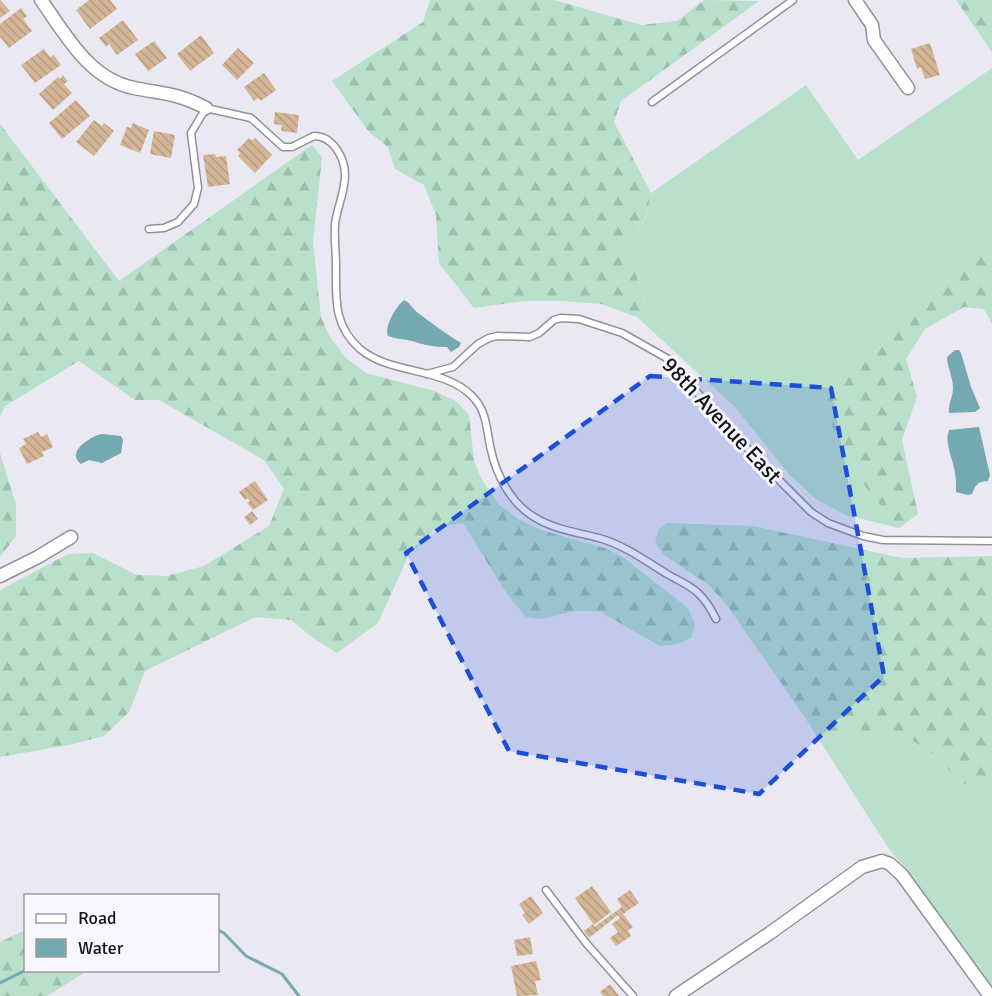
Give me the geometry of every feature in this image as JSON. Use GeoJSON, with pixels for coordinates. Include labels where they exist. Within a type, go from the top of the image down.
{"type":"FeatureCollection","features":[{"type":"Feature","properties":{"kind":"street"},"geometry":{"type":"LineString","coordinates":[[41,0],[80,55],[99,72],[122,84],[181,96],[206,108]]}},
{"type":"Feature","properties":{"kind":"street"},"geometry":{"type":"LineString","coordinates":[[855,0],[872,25],[874,40],[908,88]]}},
{"type":"Feature","properties":{"kind":"street"},"geometry":{"type":"LineString","coordinates":[[0,576],[71,537]]}},
{"type":"Feature","properties":{"kind":"street"},"geometry":{"type":"LineString","coordinates":[[676,996],[770,933],[862,867],[882,861],[890,864],[902,875],[990,996]]}},
{"type":"Feature","properties":{"kind":"lane"},"geometry":{"type":"LineString","coordinates":[[652,102],[793,0]]}},
{"type":"Feature","properties":{"kind":"lane"},"geometry":{"type":"LineString","coordinates":[[149,229],[164,228],[178,222],[190,211],[197,200],[198,188],[191,133],[206,108],[251,117],[283,147],[292,147],[314,136],[327,140],[336,148],[345,175],[335,225],[337,310],[348,336],[369,355],[455,384],[476,400],[485,416],[491,451],[500,476],[513,497],[530,515],[555,527],[599,538],[635,554],[696,591],[709,606],[716,619]]}},
{"type":"Feature","properties":{"kind":"lane","name":"98th Avenue East"},"geometry":{"type":"LineString","coordinates":[[426,375],[453,367],[478,344],[489,338],[497,336],[530,337],[539,333],[554,320],[579,319],[622,333],[649,346],[670,360],[727,428],[811,512],[828,523],[863,536],[883,540],[992,541]]}},
{"type":"Feature","properties":{"kind":"lane"},"geometry":{"type":"LineString","coordinates":[[546,890],[586,943],[633,996]]}},
{"type":"Feature","properties":{"kind":"highlighted area"},"geometry":{"type":"Polygon","coordinates":[[[650,376],[831,388],[884,676],[759,794],[509,751],[406,553],[650,376]]]}},
{"type":"Feature","properties":{"kind":"green space"},"geometry":{"type":"Polygon","coordinates":[[[430,0],[554,0],[641,25],[677,21],[704,0],[759,1],[621,101],[614,122],[651,193],[647,213],[628,250],[645,302],[637,317],[601,304],[563,301],[525,301],[474,308],[439,263],[436,215],[424,185],[395,169],[388,147],[369,132],[332,81],[423,22],[430,0]]]}},
{"type":"Feature","properties":{"kind":"green space"},"geometry":{"type":"Polygon","coordinates":[[[956,0],[992,0],[992,52],[956,0]]]}},
{"type":"Feature","properties":{"kind":"green space"},"geometry":{"type":"Polygon","coordinates":[[[992,68],[992,237],[827,399],[838,453],[899,528],[846,515],[817,500],[789,474],[735,407],[637,317],[645,302],[628,250],[647,214],[651,193],[806,85],[858,160],[992,68]]]}},
{"type":"Feature","properties":{"kind":"green space"},"geometry":{"type":"Polygon","coordinates":[[[0,124],[119,281],[312,145],[322,157],[313,242],[321,317],[330,337],[346,358],[366,373],[434,391],[456,401],[469,415],[474,461],[481,478],[498,504],[518,519],[541,530],[608,549],[624,558],[688,608],[695,625],[691,638],[677,644],[660,646],[599,611],[573,611],[542,619],[526,617],[507,594],[463,523],[439,527],[409,554],[378,623],[337,653],[313,638],[291,620],[255,617],[145,671],[129,712],[104,736],[69,745],[0,757],[0,590],[68,554],[93,553],[137,575],[167,576],[204,566],[269,526],[284,489],[264,460],[159,400],[135,400],[79,361],[5,406],[0,417],[0,124]]]}},
{"type":"Feature","properties":{"kind":"green space"},"geometry":{"type":"Polygon","coordinates":[[[992,237],[992,324],[984,309],[964,307],[925,329],[906,359],[917,397],[902,440],[918,514],[899,528],[838,453],[827,399],[992,237]]]}},
{"type":"Feature","properties":{"kind":"green space"},"geometry":{"type":"Polygon","coordinates":[[[0,453],[16,505],[16,536],[0,557],[0,453]]]}},
{"type":"Feature","properties":{"kind":"green space"},"geometry":{"type":"Polygon","coordinates":[[[667,523],[753,526],[902,558],[992,556],[992,786],[977,789],[962,783],[935,756],[912,740],[860,734],[824,737],[804,716],[729,608],[709,585],[664,555],[655,542],[659,529],[667,523]]]}},
{"type":"Feature","properties":{"kind":"green space"},"geometry":{"type":"Polygon","coordinates":[[[804,716],[824,737],[860,734],[912,740],[935,756],[962,783],[977,789],[992,786],[992,987],[889,849],[804,716]]]}},
{"type":"Feature","properties":{"kind":"green space"},"geometry":{"type":"Polygon","coordinates":[[[24,930],[24,972],[85,972],[47,996],[0,996],[0,942],[24,930]]]}},
{"type":"Feature","properties":{"kind":"water"},"geometry":{"type":"Polygon","coordinates":[[[404,300],[418,313],[461,343],[459,347],[451,352],[447,347],[430,346],[388,336],[388,327],[392,317],[404,300]]]}},
{"type":"Feature","properties":{"kind":"water"},"geometry":{"type":"Polygon","coordinates":[[[955,350],[961,353],[980,408],[975,412],[949,413],[953,388],[947,357],[955,350]]]}},
{"type":"Feature","properties":{"kind":"water"},"geometry":{"type":"Polygon","coordinates":[[[979,427],[990,475],[988,481],[977,484],[972,494],[956,492],[955,472],[949,451],[949,430],[979,427]]]}},
{"type":"Feature","properties":{"kind":"water"},"geometry":{"type":"Polygon","coordinates":[[[102,434],[121,436],[123,440],[121,453],[102,463],[89,460],[81,464],[76,455],[81,445],[102,434]]]}},
{"type":"Feature","properties":{"kind":"building"},"geometry":{"type":"Polygon","coordinates":[[[0,0],[10,11],[0,18],[0,0]]]}},
{"type":"Feature","properties":{"kind":"building"},"geometry":{"type":"Polygon","coordinates":[[[89,0],[110,0],[117,9],[90,29],[76,10],[89,0]]]}},
{"type":"Feature","properties":{"kind":"building"},"geometry":{"type":"Polygon","coordinates":[[[21,8],[27,16],[23,19],[32,31],[9,48],[0,37],[0,24],[21,8]]]}},
{"type":"Feature","properties":{"kind":"building"},"geometry":{"type":"Polygon","coordinates":[[[123,20],[138,40],[117,55],[109,44],[106,47],[99,38],[123,20]]]}},
{"type":"Feature","properties":{"kind":"building"},"geometry":{"type":"Polygon","coordinates":[[[201,35],[214,53],[190,71],[177,54],[201,35]]]}},
{"type":"Feature","properties":{"kind":"building"},"geometry":{"type":"Polygon","coordinates":[[[154,41],[167,58],[148,71],[135,54],[154,41]]]}},
{"type":"Feature","properties":{"kind":"building"},"geometry":{"type":"Polygon","coordinates":[[[930,43],[940,75],[925,79],[921,67],[917,69],[911,49],[930,43]]]}},
{"type":"Feature","properties":{"kind":"building"},"geometry":{"type":"Polygon","coordinates":[[[238,48],[254,63],[237,80],[222,65],[238,48]]]}},
{"type":"Feature","properties":{"kind":"building"},"geometry":{"type":"Polygon","coordinates":[[[44,49],[50,57],[54,55],[61,65],[35,83],[21,65],[44,49]]]}},
{"type":"Feature","properties":{"kind":"building"},"geometry":{"type":"Polygon","coordinates":[[[264,73],[276,90],[261,101],[258,98],[254,101],[244,87],[264,73]]]}},
{"type":"Feature","properties":{"kind":"building"},"geometry":{"type":"Polygon","coordinates":[[[63,75],[68,81],[64,84],[72,93],[53,110],[39,94],[63,75]]]}},
{"type":"Feature","properties":{"kind":"building"},"geometry":{"type":"Polygon","coordinates":[[[76,100],[90,116],[62,139],[49,123],[76,100]]]}},
{"type":"Feature","properties":{"kind":"building"},"geometry":{"type":"Polygon","coordinates":[[[275,112],[299,115],[297,133],[281,131],[282,125],[274,124],[275,112]]]}},
{"type":"Feature","properties":{"kind":"building"},"geometry":{"type":"Polygon","coordinates":[[[94,120],[102,126],[104,123],[114,131],[94,156],[76,142],[94,120]]]}},
{"type":"Feature","properties":{"kind":"building"},"geometry":{"type":"Polygon","coordinates":[[[133,123],[149,130],[140,153],[120,145],[127,127],[131,128],[133,123]]]}},
{"type":"Feature","properties":{"kind":"building"},"geometry":{"type":"Polygon","coordinates":[[[154,131],[175,135],[171,158],[150,154],[154,131]]]}},
{"type":"Feature","properties":{"kind":"building"},"geometry":{"type":"Polygon","coordinates":[[[249,138],[252,141],[255,138],[272,155],[255,173],[238,156],[240,153],[237,150],[249,138]]]}},
{"type":"Feature","properties":{"kind":"building"},"geometry":{"type":"Polygon","coordinates":[[[215,154],[216,157],[226,156],[230,184],[208,187],[203,155],[215,154]]]}},
{"type":"Feature","properties":{"kind":"building"},"geometry":{"type":"Polygon","coordinates":[[[38,432],[41,437],[47,434],[53,447],[42,452],[44,456],[27,464],[19,448],[26,444],[23,439],[38,432]]]}},
{"type":"Feature","properties":{"kind":"building"},"geometry":{"type":"Polygon","coordinates":[[[255,481],[268,500],[253,510],[247,503],[250,501],[247,498],[245,500],[239,492],[255,481]]]}},
{"type":"Feature","properties":{"kind":"building"},"geometry":{"type":"Polygon","coordinates":[[[252,511],[258,519],[250,525],[244,517],[252,511]]]}},
{"type":"Feature","properties":{"kind":"building"},"geometry":{"type":"Polygon","coordinates":[[[592,886],[611,912],[594,925],[575,898],[592,886]]]}},
{"type":"Feature","properties":{"kind":"building"},"geometry":{"type":"Polygon","coordinates":[[[630,890],[639,903],[623,914],[633,927],[628,931],[631,936],[616,946],[610,938],[618,932],[612,924],[620,918],[618,915],[589,938],[584,931],[593,924],[594,927],[622,907],[617,899],[630,890]]]}},
{"type":"Feature","properties":{"kind":"building"},"geometry":{"type":"Polygon","coordinates":[[[531,896],[543,913],[529,924],[522,915],[525,913],[519,904],[531,896]]]}},
{"type":"Feature","properties":{"kind":"building"},"geometry":{"type":"Polygon","coordinates":[[[530,937],[533,954],[517,956],[514,940],[530,937]]]}},
{"type":"Feature","properties":{"kind":"building"},"geometry":{"type":"Polygon","coordinates":[[[536,961],[541,980],[535,981],[538,995],[517,996],[511,966],[536,961]]]}},
{"type":"Feature","properties":{"kind":"building"},"geometry":{"type":"Polygon","coordinates":[[[610,984],[619,996],[603,996],[600,992],[610,984]]]}},
{"type":"Feature","properties":{"kind":"waterway"},"geometry":{"type":"LineString","coordinates":[[219,930],[246,956],[282,974],[299,996]]}},
{"type":"Feature","properties":{"kind":"waterway"},"geometry":{"type":"LineString","coordinates":[[0,983],[24,971]]}}]}
